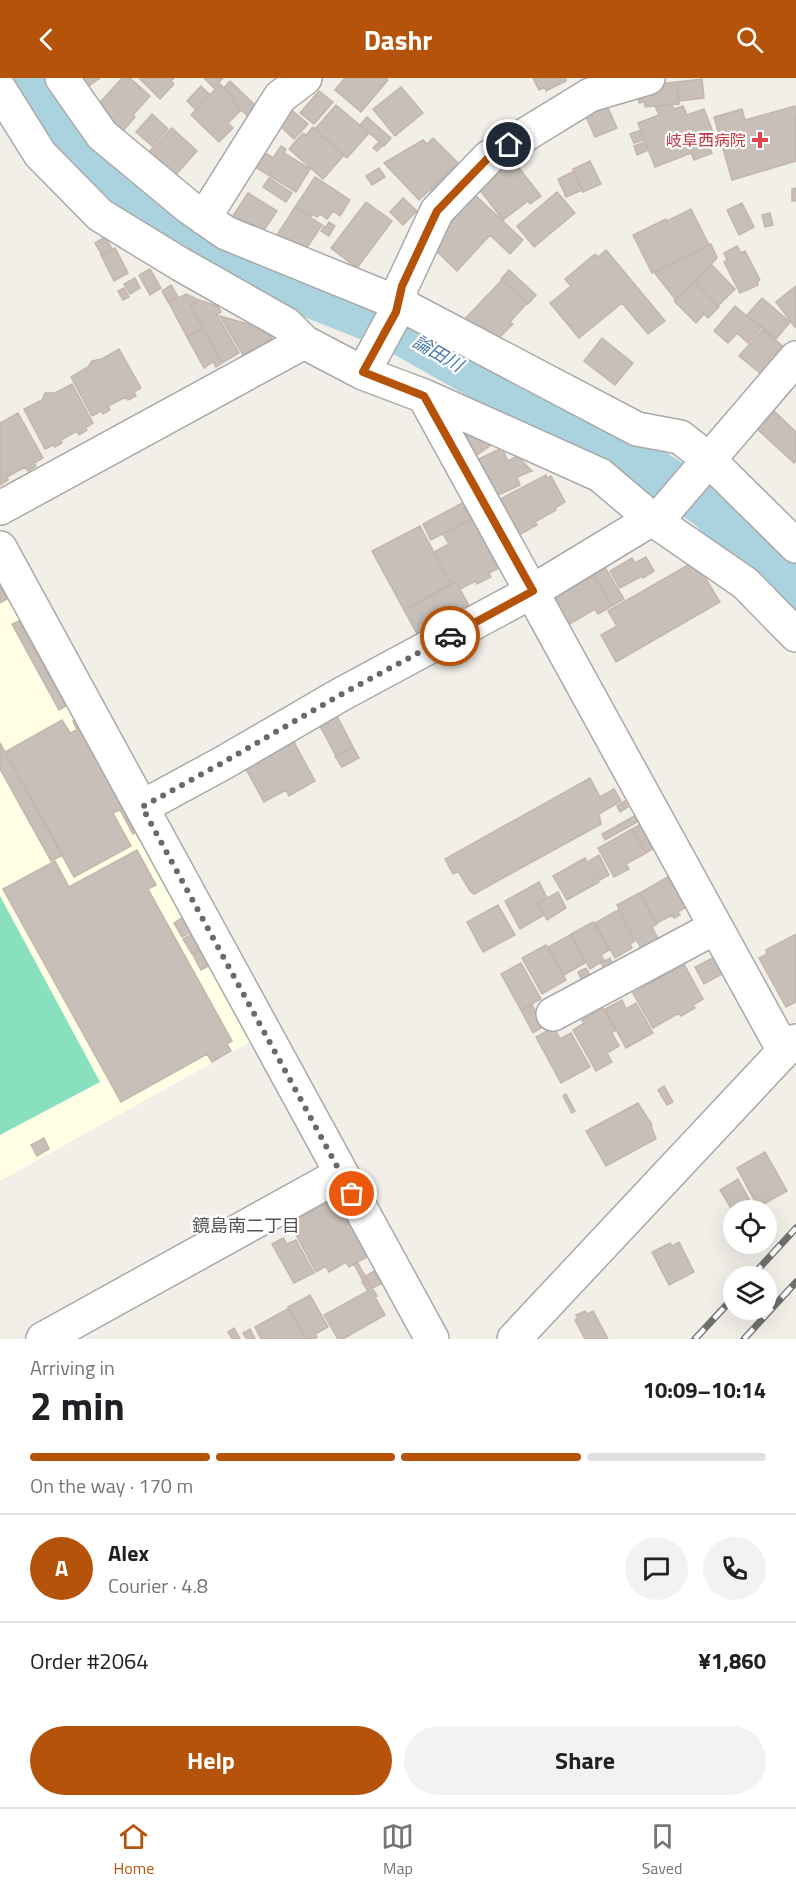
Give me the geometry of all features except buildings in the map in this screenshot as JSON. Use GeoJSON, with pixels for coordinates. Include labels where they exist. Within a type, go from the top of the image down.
{"type":"FeatureCollection","features":[{"type":"Feature","properties":{"kind":"street"},"geometry":{"type":"LineString","coordinates":[[62,78],[102,135],[204,218],[226,233],[397,308],[638,429],[680,437],[704,463],[796,546]]}},
{"type":"Feature","properties":{"kind":"street"},"geometry":{"type":"LineString","coordinates":[[204,218],[280,97],[305,78]]}},
{"type":"Feature","properties":{"kind":"street"},"geometry":{"type":"LineString","coordinates":[[367,365],[397,308],[402,286],[437,211],[489,157],[586,87],[648,78]]}},
{"type":"Feature","properties":{"kind":"street"},"geometry":{"type":"LineString","coordinates":[[0,90],[40,154],[100,215],[180,264],[286,324],[304,342],[367,365],[424,396],[600,475],[658,515],[745,583],[796,635]]}},
{"type":"Feature","properties":{"kind":"street"},"geometry":{"type":"LineString","coordinates":[[0,508],[304,342]]}},
{"type":"Feature","properties":{"kind":"street"},"geometry":{"type":"LineString","coordinates":[[142,807],[340,695],[533,591],[658,515],[796,357]]}},
{"type":"Feature","properties":{"kind":"street"},"geometry":{"type":"LineString","coordinates":[[424,396],[716,927],[790,1046],[514,1339]]}},
{"type":"Feature","properties":{"kind":"street"},"geometry":{"type":"LineString","coordinates":[[0,548],[432,1339]]}},
{"type":"Feature","properties":{"kind":"street"},"geometry":{"type":"LineString","coordinates":[[553,1014],[716,927]]}},
{"type":"Feature","properties":{"kind":"street"},"geometry":{"type":"LineString","coordinates":[[42,1339],[341,1174]]}},
{"type":"Feature","properties":{"kind":"shaded area"},"geometry":{"type":"Polygon","coordinates":[[[0,574],[255,1039],[0,1181],[0,574]]]}},
{"type":"Feature","properties":{"kind":"green space"},"geometry":{"type":"Polygon","coordinates":[[[0,896],[100,1082],[0,1135],[0,896]]]}},
{"type":"Feature","properties":{"kind":"waterway","name":"論田川"},"geometry":{"type":"LineString","coordinates":[[24,78],[84,156],[141,206],[218,259],[391,327],[584,436],[640,462],[709,507],[796,594]]}},
{"type":"Feature","properties":{"kind":"railway"},"geometry":{"type":"LineString","coordinates":[[761,1266],[796,1228]]}},
{"type":"Feature","properties":{"kind":"railway"},"geometry":{"type":"LineString","coordinates":[[744,1339],[796,1282]]}},
{"type":"Feature","properties":{"kind":"railway"},"geometry":{"type":"LineString","coordinates":[[695,1339],[723,1309]]}},
{"type":"Feature","properties":{"kind":"way so far"},"geometry":{"type":"LineString","coordinates":[[352,1194],[142,807],[340,695],[450,636]]}},
{"type":"Feature","properties":{"kind":"place","name":"岐阜西病院"},"geometry":{"type":"Point","coordinates":[760,140]}},
{"type":"Feature","properties":{"kind":"district","name":"鏡島南二丁目"},"geometry":{"type":"Point","coordinates":[246,1225]}},
{"type":"Feature","properties":{"kind":"route"},"geometry":{"type":"LineString","coordinates":[[450,636],[533,591],[424,396],[363,372],[396,312],[402,286],[437,211],[489,157],[509,145]]}}]}
